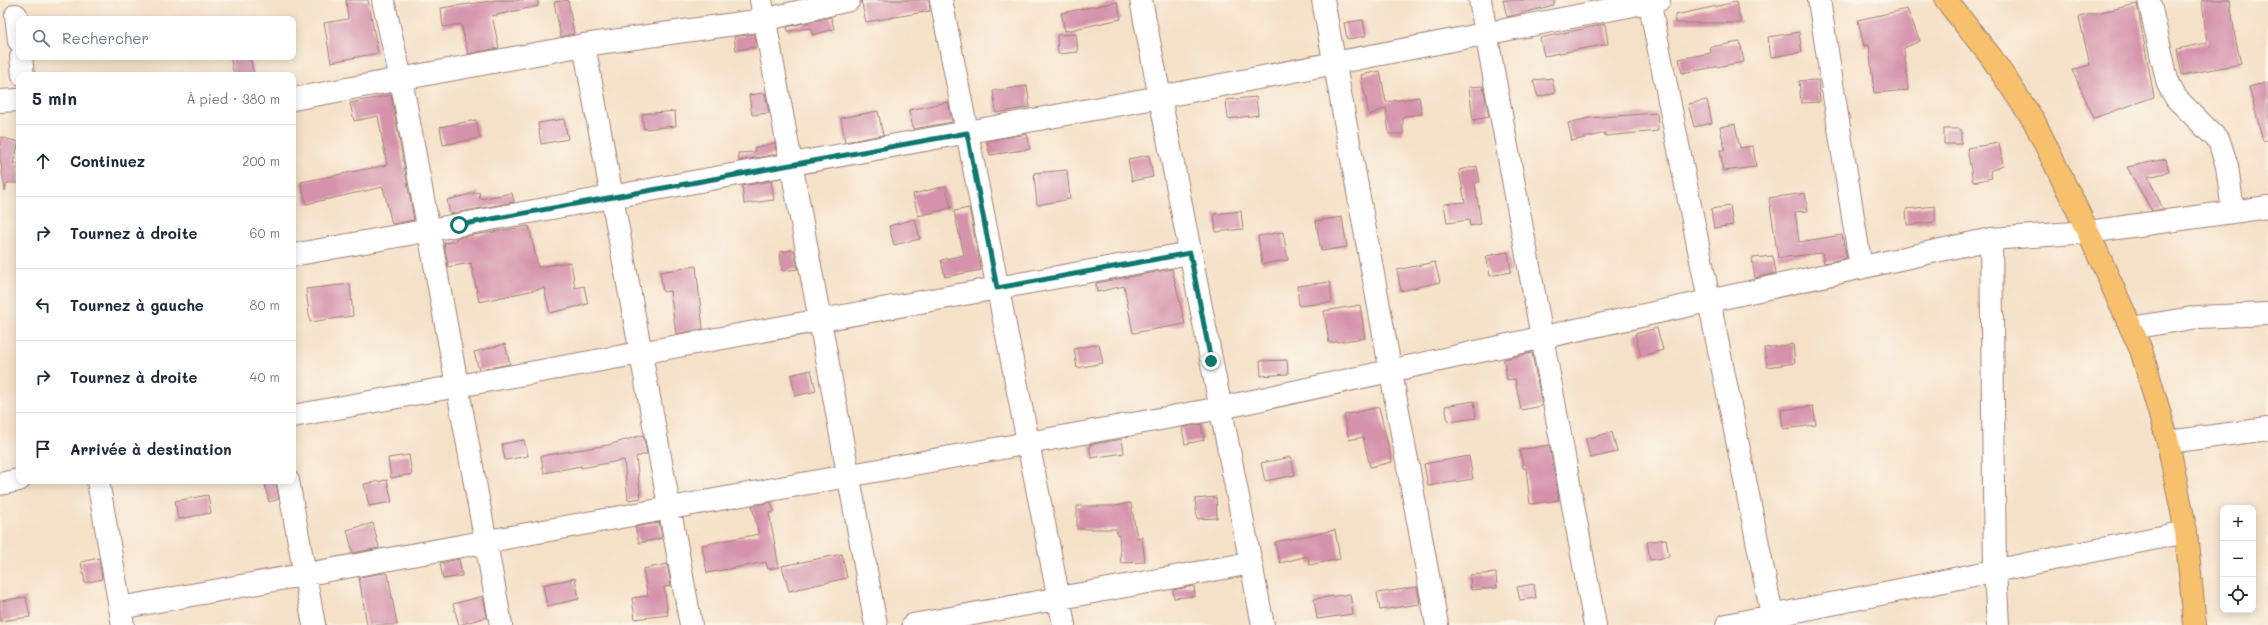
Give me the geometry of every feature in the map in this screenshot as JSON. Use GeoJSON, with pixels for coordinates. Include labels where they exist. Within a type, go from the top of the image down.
{"type":"FeatureCollection","features":[{"type":"Feature","properties":{"kind":"main road"},"geometry":{"type":"LineString","coordinates":[[1946,0],[1991,57],[2034,121],[2088,232],[2141,350],[2168,442],[2186,532],[2195,625]]}},
{"type":"Feature","properties":{"kind":"street"},"geometry":{"type":"LineString","coordinates":[[383,0],[401,79],[501,625]]}},
{"type":"Feature","properties":{"kind":"street"},"geometry":{"type":"LineString","coordinates":[[296,98],[762,10],[848,0]]}},
{"type":"Feature","properties":{"kind":"street"},"geometry":{"type":"LineString","coordinates":[[941,0],[1064,625]]}},
{"type":"Feature","properties":{"kind":"street"},"geometry":{"type":"LineString","coordinates":[[1141,0],[1263,625]]}},
{"type":"Feature","properties":{"kind":"street"},"geometry":{"type":"LineString","coordinates":[[1323,0],[1333,64],[1437,625]]}},
{"type":"Feature","properties":{"kind":"street"},"geometry":{"type":"LineString","coordinates":[[1480,0],[1595,625]]}},
{"type":"Feature","properties":{"kind":"street"},"geometry":{"type":"LineString","coordinates":[[1819,0],[1861,268]]}},
{"type":"Feature","properties":{"kind":"street"},"geometry":{"type":"LineString","coordinates":[[2149,0],[2168,84],[2176,98],[2220,141],[2227,166],[2233,212]]}},
{"type":"Feature","properties":{"kind":"street"},"geometry":{"type":"LineString","coordinates":[[296,254],[1160,97],[1653,1],[1709,301],[1773,620]]}},
{"type":"Feature","properties":{"kind":"street"},"geometry":{"type":"LineString","coordinates":[[762,10],[876,625]]}},
{"type":"Feature","properties":{"kind":"street"},"geometry":{"type":"LineString","coordinates":[[584,45],[691,625]]}},
{"type":"Feature","properties":{"kind":"street"},"geometry":{"type":"LineString","coordinates":[[21,60],[23,72]]}},
{"type":"Feature","properties":{"kind":"street"},"geometry":{"type":"LineString","coordinates":[[0,101],[16,100]]}},
{"type":"Feature","properties":{"kind":"street"},"geometry":{"type":"LineString","coordinates":[[99,484],[122,617],[305,575],[1220,408],[1991,239],[2088,232],[2268,207]]}},
{"type":"Feature","properties":{"kind":"street"},"geometry":{"type":"LineString","coordinates":[[1991,239],[1995,571],[1998,625]]}},
{"type":"Feature","properties":{"kind":"street"},"geometry":{"type":"LineString","coordinates":[[296,415],[1190,253]]}},
{"type":"Feature","properties":{"kind":"street"},"geometry":{"type":"LineString","coordinates":[[2131,328],[2198,317],[2268,314]]}},
{"type":"Feature","properties":{"kind":"street"},"geometry":{"type":"LineString","coordinates":[[2168,442],[2268,429]]}},
{"type":"Feature","properties":{"kind":"street"},"geometry":{"type":"LineString","coordinates":[[0,484],[16,481]]}},
{"type":"Feature","properties":{"kind":"street"},"geometry":{"type":"LineString","coordinates":[[289,484],[314,625]]}},
{"type":"Feature","properties":{"kind":"street"},"geometry":{"type":"LineString","coordinates":[[1727,625],[1773,620],[1995,571],[2186,532]]}},
{"type":"Feature","properties":{"kind":"street"},"geometry":{"type":"LineString","coordinates":[[913,625],[1251,563]]}},
{"type":"Feature","properties":{"kind":"building"},"geometry":{"type":"Polygon","coordinates":[[[346,0],[368,0],[378,53],[331,62],[324,23],[348,19],[346,0]]]}},
{"type":"Feature","properties":{"kind":"building"},"geometry":{"type":"Polygon","coordinates":[[[498,0],[538,0],[538,6],[492,16],[499,48],[468,54],[461,24],[443,27],[441,8],[498,0]]]}},
{"type":"Feature","properties":{"kind":"building"},"geometry":{"type":"Polygon","coordinates":[[[568,0],[574,34],[561,37],[554,2],[568,0]]]}},
{"type":"Feature","properties":{"kind":"building"},"geometry":{"type":"Polygon","coordinates":[[[861,0],[929,0],[930,11],[866,22],[861,0]]]}},
{"type":"Feature","properties":{"kind":"building"},"geometry":{"type":"Polygon","coordinates":[[[1503,0],[1554,0],[1554,5],[1507,17],[1503,0]]]}},
{"type":"Feature","properties":{"kind":"building"},"geometry":{"type":"Polygon","coordinates":[[[2202,0],[2230,0],[2235,37],[2241,64],[2182,75],[2177,49],[2207,43],[2202,0]]]}},
{"type":"Feature","properties":{"kind":"building"},"geometry":{"type":"Polygon","coordinates":[[[1117,2],[1121,19],[1065,31],[1061,13],[1117,2]]]}},
{"type":"Feature","properties":{"kind":"building"},"geometry":{"type":"Polygon","coordinates":[[[1736,2],[1741,23],[1675,23],[1675,15],[1736,2]]]}},
{"type":"Feature","properties":{"kind":"building"},"geometry":{"type":"Polygon","coordinates":[[[2137,4],[2154,97],[2094,118],[2072,70],[2090,65],[2079,17],[2137,4]]]}},
{"type":"Feature","properties":{"kind":"building"},"geometry":{"type":"Polygon","coordinates":[[[1907,9],[1920,41],[1904,48],[1908,90],[1874,93],[1869,45],[1864,46],[1858,20],[1907,9]]]}},
{"type":"Feature","properties":{"kind":"building"},"geometry":{"type":"Polygon","coordinates":[[[831,17],[834,29],[813,35],[811,28],[788,31],[787,27],[831,17]]]}},
{"type":"Feature","properties":{"kind":"building"},"geometry":{"type":"Polygon","coordinates":[[[1363,20],[1366,36],[1347,39],[1344,23],[1363,20]]]}},
{"type":"Feature","properties":{"kind":"building"},"geometry":{"type":"Polygon","coordinates":[[[1605,24],[1608,44],[1544,56],[1540,38],[1605,24]]]}},
{"type":"Feature","properties":{"kind":"building"},"geometry":{"type":"Polygon","coordinates":[[[1799,32],[1802,52],[1771,57],[1768,37],[1799,32]]]}},
{"type":"Feature","properties":{"kind":"building"},"geometry":{"type":"Polygon","coordinates":[[[755,34],[757,47],[736,50],[734,37],[755,34]]]}},
{"type":"Feature","properties":{"kind":"building"},"geometry":{"type":"Polygon","coordinates":[[[1076,34],[1078,52],[1058,54],[1057,35],[1076,34]]]}},
{"type":"Feature","properties":{"kind":"building"},"geometry":{"type":"Polygon","coordinates":[[[1740,42],[1744,62],[1682,73],[1679,59],[1711,53],[1710,47],[1740,42]]]}},
{"type":"Feature","properties":{"kind":"building"},"geometry":{"type":"Polygon","coordinates":[[[231,60],[251,60],[253,72],[233,72],[231,60]]]}},
{"type":"Feature","properties":{"kind":"building"},"geometry":{"type":"Polygon","coordinates":[[[1380,71],[1386,102],[1419,97],[1422,114],[1403,116],[1403,134],[1389,134],[1386,108],[1369,115],[1361,75],[1380,71]]]}},
{"type":"Feature","properties":{"kind":"building"},"geometry":{"type":"Polygon","coordinates":[[[1552,78],[1555,92],[1538,97],[1533,80],[1552,78]]]}},
{"type":"Feature","properties":{"kind":"building"},"geometry":{"type":"Polygon","coordinates":[[[1818,80],[1820,102],[1801,103],[1799,81],[1818,80]]]}},
{"type":"Feature","properties":{"kind":"building"},"geometry":{"type":"Polygon","coordinates":[[[2268,82],[2268,140],[2263,141],[2249,87],[2268,82]]]}},
{"type":"Feature","properties":{"kind":"building"},"geometry":{"type":"Polygon","coordinates":[[[1027,86],[1030,107],[996,113],[993,91],[1027,86]]]}},
{"type":"Feature","properties":{"kind":"building"},"geometry":{"type":"Polygon","coordinates":[[[1483,86],[1489,117],[1473,120],[1469,87],[1483,86]]]}},
{"type":"Feature","properties":{"kind":"building"},"geometry":{"type":"Polygon","coordinates":[[[765,93],[769,113],[752,115],[749,95],[765,93]]]}},
{"type":"Feature","properties":{"kind":"building"},"geometry":{"type":"Polygon","coordinates":[[[391,95],[414,220],[392,224],[383,187],[306,204],[301,182],[387,165],[378,116],[354,121],[350,103],[391,95]]]}},
{"type":"Feature","properties":{"kind":"building"},"geometry":{"type":"Polygon","coordinates":[[[1256,97],[1258,115],[1228,119],[1226,100],[1256,97]]]}},
{"type":"Feature","properties":{"kind":"building"},"geometry":{"type":"Polygon","coordinates":[[[1707,100],[1712,123],[1694,127],[1688,104],[1707,100]]]}},
{"type":"Feature","properties":{"kind":"building"},"geometry":{"type":"Polygon","coordinates":[[[948,102],[952,122],[913,129],[909,110],[948,102]]]}},
{"type":"Feature","properties":{"kind":"building"},"geometry":{"type":"Polygon","coordinates":[[[675,111],[676,126],[644,129],[642,114],[675,111]]]}},
{"type":"Feature","properties":{"kind":"building"},"geometry":{"type":"Polygon","coordinates":[[[878,111],[883,135],[845,142],[841,118],[878,111]]]}},
{"type":"Feature","properties":{"kind":"building"},"geometry":{"type":"Polygon","coordinates":[[[1657,113],[1658,131],[1605,136],[1605,133],[1572,141],[1568,123],[1589,118],[1657,113]]]}},
{"type":"Feature","properties":{"kind":"building"},"geometry":{"type":"Polygon","coordinates":[[[564,119],[568,139],[541,144],[538,123],[564,119]]]}},
{"type":"Feature","properties":{"kind":"building"},"geometry":{"type":"Polygon","coordinates":[[[476,120],[480,138],[443,145],[440,127],[476,120]]]}},
{"type":"Feature","properties":{"kind":"building"},"geometry":{"type":"Polygon","coordinates":[[[1735,124],[1740,148],[1753,146],[1756,167],[1723,171],[1720,150],[1725,150],[1720,127],[1735,124]]]}},
{"type":"Feature","properties":{"kind":"building"},"geometry":{"type":"Polygon","coordinates":[[[1944,129],[1961,129],[1961,144],[1944,144],[1944,129]]]}},
{"type":"Feature","properties":{"kind":"building"},"geometry":{"type":"Polygon","coordinates":[[[1027,134],[1030,149],[990,155],[987,141],[1027,134]]]}},
{"type":"Feature","properties":{"kind":"building"},"geometry":{"type":"Polygon","coordinates":[[[0,137],[16,141],[16,153],[13,164],[16,164],[16,183],[7,183],[5,191],[0,158],[0,137]]]}},
{"type":"Feature","properties":{"kind":"building"},"geometry":{"type":"Polygon","coordinates":[[[775,143],[777,154],[739,161],[738,153],[755,152],[754,148],[775,143]]]}},
{"type":"Feature","properties":{"kind":"building"},"geometry":{"type":"Polygon","coordinates":[[[1999,143],[2003,165],[1990,171],[1992,178],[1973,182],[1967,148],[1999,143]]]}},
{"type":"Feature","properties":{"kind":"building"},"geometry":{"type":"Polygon","coordinates":[[[1149,155],[1153,177],[1132,181],[1128,159],[1149,155]]]}},
{"type":"Feature","properties":{"kind":"building"},"geometry":{"type":"Polygon","coordinates":[[[2166,159],[2169,172],[2148,177],[2163,209],[2152,211],[2127,167],[2166,159]]]}},
{"type":"Feature","properties":{"kind":"building"},"geometry":{"type":"Polygon","coordinates":[[[1477,166],[1480,182],[1475,183],[1481,224],[1470,226],[1469,220],[1447,223],[1444,204],[1465,202],[1459,170],[1477,166]]]}},
{"type":"Feature","properties":{"kind":"building"},"geometry":{"type":"Polygon","coordinates":[[[1067,170],[1070,199],[1037,205],[1034,173],[1067,170]]]}},
{"type":"Feature","properties":{"kind":"building"},"geometry":{"type":"Polygon","coordinates":[[[771,181],[774,200],[744,204],[742,186],[771,181]]]}},
{"type":"Feature","properties":{"kind":"building"},"geometry":{"type":"Polygon","coordinates":[[[946,186],[951,208],[918,216],[913,194],[946,186]]]}},
{"type":"Feature","properties":{"kind":"building"},"geometry":{"type":"Polygon","coordinates":[[[479,192],[480,199],[512,193],[514,202],[450,214],[447,200],[479,192]]]}},
{"type":"Feature","properties":{"kind":"building"},"geometry":{"type":"Polygon","coordinates":[[[1805,193],[1808,211],[1795,212],[1799,242],[1842,235],[1847,258],[1824,263],[1822,253],[1778,258],[1769,198],[1805,193]]]}},
{"type":"Feature","properties":{"kind":"building"},"geometry":{"type":"Polygon","coordinates":[[[1730,206],[1733,225],[1714,228],[1711,209],[1730,206]]]}},
{"type":"Feature","properties":{"kind":"building"},"geometry":{"type":"Polygon","coordinates":[[[1935,206],[1935,222],[1907,225],[1906,209],[1935,206]]]}},
{"type":"Feature","properties":{"kind":"building"},"geometry":{"type":"Polygon","coordinates":[[[969,208],[981,270],[945,277],[941,260],[964,255],[954,211],[969,208]]]}},
{"type":"Feature","properties":{"kind":"building"},"geometry":{"type":"Polygon","coordinates":[[[1241,211],[1243,229],[1216,232],[1214,214],[1241,211]]]}},
{"type":"Feature","properties":{"kind":"building"},"geometry":{"type":"Polygon","coordinates":[[[1342,217],[1347,247],[1321,251],[1316,221],[1342,217]]]}},
{"type":"Feature","properties":{"kind":"building"},"geometry":{"type":"Polygon","coordinates":[[[915,219],[920,239],[894,245],[889,226],[915,219]]]}},
{"type":"Feature","properties":{"kind":"building"},"geometry":{"type":"Polygon","coordinates":[[[529,226],[538,267],[571,262],[575,288],[584,286],[588,304],[550,313],[544,288],[479,302],[471,263],[448,267],[444,243],[456,241],[456,238],[529,226]]]}},
{"type":"Feature","properties":{"kind":"building"},"geometry":{"type":"Polygon","coordinates":[[[1283,232],[1288,260],[1262,264],[1258,236],[1283,232]]]}},
{"type":"Feature","properties":{"kind":"building"},"geometry":{"type":"Polygon","coordinates":[[[794,250],[798,269],[782,271],[780,252],[794,250]]]}},
{"type":"Feature","properties":{"kind":"building"},"geometry":{"type":"Polygon","coordinates":[[[1508,252],[1511,272],[1490,276],[1486,256],[1508,252]]]}},
{"type":"Feature","properties":{"kind":"building"},"geometry":{"type":"Polygon","coordinates":[[[1773,256],[1776,273],[1755,278],[1752,258],[1773,256]]]}},
{"type":"Feature","properties":{"kind":"building"},"geometry":{"type":"Polygon","coordinates":[[[1435,262],[1440,282],[1401,291],[1397,270],[1435,262]]]}},
{"type":"Feature","properties":{"kind":"building"},"geometry":{"type":"Polygon","coordinates":[[[696,266],[703,329],[676,334],[670,291],[663,292],[660,272],[696,266]]]}},
{"type":"Feature","properties":{"kind":"building"},"geometry":{"type":"Polygon","coordinates":[[[1172,269],[1185,324],[1133,333],[1124,286],[1097,292],[1096,283],[1172,269]]]}},
{"type":"Feature","properties":{"kind":"building"},"geometry":{"type":"Polygon","coordinates":[[[1330,282],[1332,302],[1299,306],[1297,286],[1330,282]]]}},
{"type":"Feature","properties":{"kind":"building"},"geometry":{"type":"Polygon","coordinates":[[[350,284],[353,316],[310,322],[306,289],[350,284]]]}},
{"type":"Feature","properties":{"kind":"building"},"geometry":{"type":"Polygon","coordinates":[[[1360,305],[1365,338],[1329,343],[1324,311],[1360,305]]]}},
{"type":"Feature","properties":{"kind":"building"},"geometry":{"type":"Polygon","coordinates":[[[1657,328],[1663,350],[1641,356],[1635,334],[1657,328]]]}},
{"type":"Feature","properties":{"kind":"building"},"geometry":{"type":"Polygon","coordinates":[[[505,344],[510,364],[479,370],[474,352],[505,344]]]}},
{"type":"Feature","properties":{"kind":"building"},"geometry":{"type":"Polygon","coordinates":[[[1099,344],[1103,363],[1077,368],[1074,349],[1099,344]]]}},
{"type":"Feature","properties":{"kind":"building"},"geometry":{"type":"Polygon","coordinates":[[[1793,344],[1795,363],[1767,367],[1764,348],[1793,344]]]}},
{"type":"Feature","properties":{"kind":"building"},"geometry":{"type":"Polygon","coordinates":[[[1532,353],[1542,406],[1521,410],[1515,379],[1507,380],[1504,359],[1532,353]]]}},
{"type":"Feature","properties":{"kind":"building"},"geometry":{"type":"Polygon","coordinates":[[[1287,360],[1288,374],[1261,376],[1260,361],[1287,360]]]}},
{"type":"Feature","properties":{"kind":"building"},"geometry":{"type":"Polygon","coordinates":[[[811,370],[816,391],[795,396],[791,375],[811,370]]]}},
{"type":"Feature","properties":{"kind":"building"},"geometry":{"type":"Polygon","coordinates":[[[1474,401],[1476,418],[1448,422],[1445,406],[1474,401]]]}},
{"type":"Feature","properties":{"kind":"building"},"geometry":{"type":"Polygon","coordinates":[[[1813,406],[1816,425],[1783,429],[1781,410],[1813,406]]]}},
{"type":"Feature","properties":{"kind":"building"},"geometry":{"type":"Polygon","coordinates":[[[1379,407],[1392,462],[1370,467],[1363,437],[1349,440],[1344,415],[1379,407]]]}},
{"type":"Feature","properties":{"kind":"building"},"geometry":{"type":"Polygon","coordinates":[[[1201,424],[1204,440],[1185,444],[1182,428],[1201,424]]]}},
{"type":"Feature","properties":{"kind":"building"},"geometry":{"type":"Polygon","coordinates":[[[1612,432],[1617,452],[1590,458],[1586,439],[1612,432]]]}},
{"type":"Feature","properties":{"kind":"building"},"geometry":{"type":"Polygon","coordinates":[[[643,435],[647,454],[636,457],[641,498],[628,500],[624,460],[544,473],[541,456],[608,445],[643,435]]]}},
{"type":"Feature","properties":{"kind":"building"},"geometry":{"type":"Polygon","coordinates":[[[1122,439],[1124,453],[1091,458],[1089,445],[1122,439]]]}},
{"type":"Feature","properties":{"kind":"building"},"geometry":{"type":"Polygon","coordinates":[[[524,440],[528,456],[505,460],[502,444],[524,440]]]}},
{"type":"Feature","properties":{"kind":"building"},"geometry":{"type":"Polygon","coordinates":[[[1549,445],[1559,500],[1530,504],[1526,468],[1523,468],[1520,450],[1549,445]]]}},
{"type":"Feature","properties":{"kind":"building"},"geometry":{"type":"Polygon","coordinates":[[[409,455],[412,474],[391,478],[388,458],[409,455]]]}},
{"type":"Feature","properties":{"kind":"building"},"geometry":{"type":"Polygon","coordinates":[[[1469,456],[1473,479],[1428,486],[1424,464],[1469,456]]]}},
{"type":"Feature","properties":{"kind":"building"},"geometry":{"type":"Polygon","coordinates":[[[1291,457],[1295,475],[1265,481],[1261,463],[1291,457]]]}},
{"type":"Feature","properties":{"kind":"building"},"geometry":{"type":"Polygon","coordinates":[[[387,480],[392,502],[369,506],[364,484],[387,480]]]}},
{"type":"Feature","properties":{"kind":"building"},"geometry":{"type":"Polygon","coordinates":[[[265,484],[276,484],[279,499],[269,502],[265,484]]]}},
{"type":"Feature","properties":{"kind":"building"},"geometry":{"type":"Polygon","coordinates":[[[208,495],[211,513],[178,519],[175,501],[208,495]]]}},
{"type":"Feature","properties":{"kind":"building"},"geometry":{"type":"Polygon","coordinates":[[[1216,497],[1217,518],[1197,519],[1195,499],[1216,497]]]}},
{"type":"Feature","properties":{"kind":"building"},"geometry":{"type":"Polygon","coordinates":[[[771,502],[774,512],[769,513],[779,567],[768,569],[766,562],[707,573],[702,545],[759,534],[752,506],[771,502]]]}},
{"type":"Feature","properties":{"kind":"building"},"geometry":{"type":"Polygon","coordinates":[[[1131,503],[1137,538],[1142,537],[1145,562],[1121,563],[1119,535],[1117,535],[1116,529],[1077,529],[1077,506],[1114,506],[1131,503]]]}},
{"type":"Feature","properties":{"kind":"building"},"geometry":{"type":"Polygon","coordinates":[[[373,523],[379,548],[353,553],[347,530],[373,523]]]}},
{"type":"Feature","properties":{"kind":"building"},"geometry":{"type":"Polygon","coordinates":[[[659,523],[662,538],[639,543],[635,527],[659,523]]]}},
{"type":"Feature","properties":{"kind":"building"},"geometry":{"type":"Polygon","coordinates":[[[1335,530],[1340,559],[1309,565],[1308,556],[1280,563],[1275,542],[1335,530]]]}},
{"type":"Feature","properties":{"kind":"building"},"geometry":{"type":"Polygon","coordinates":[[[1666,539],[1669,557],[1650,560],[1647,542],[1666,539]]]}},
{"type":"Feature","properties":{"kind":"building"},"geometry":{"type":"Polygon","coordinates":[[[842,554],[847,578],[789,591],[782,566],[842,554]]]}},
{"type":"Feature","properties":{"kind":"building"},"geometry":{"type":"Polygon","coordinates":[[[99,558],[102,579],[85,583],[81,562],[99,558]]]}},
{"type":"Feature","properties":{"kind":"building"},"geometry":{"type":"Polygon","coordinates":[[[459,559],[462,576],[443,579],[440,563],[459,559]]]}},
{"type":"Feature","properties":{"kind":"building"},"geometry":{"type":"Polygon","coordinates":[[[667,564],[671,586],[664,587],[668,615],[635,619],[632,598],[648,596],[643,569],[667,564]]]}},
{"type":"Feature","properties":{"kind":"building"},"geometry":{"type":"Polygon","coordinates":[[[385,573],[388,574],[397,625],[367,625],[359,577],[385,573]]]}},
{"type":"Feature","properties":{"kind":"building"},"geometry":{"type":"Polygon","coordinates":[[[1496,573],[1497,588],[1471,590],[1470,575],[1496,573]]]}},
{"type":"Feature","properties":{"kind":"building"},"geometry":{"type":"Polygon","coordinates":[[[575,578],[579,599],[547,606],[543,585],[575,578]]]}},
{"type":"Feature","properties":{"kind":"building"},"geometry":{"type":"Polygon","coordinates":[[[1534,584],[1536,598],[1520,600],[1517,587],[1534,584]]]}},
{"type":"Feature","properties":{"kind":"building"},"geometry":{"type":"Polygon","coordinates":[[[1194,586],[1195,596],[1174,598],[1173,590],[1194,586]]]}},
{"type":"Feature","properties":{"kind":"building"},"geometry":{"type":"Polygon","coordinates":[[[1417,587],[1420,604],[1380,610],[1377,593],[1417,587]]]}},
{"type":"Feature","properties":{"kind":"building"},"geometry":{"type":"Polygon","coordinates":[[[1350,594],[1353,614],[1317,619],[1314,599],[1350,594]]]}},
{"type":"Feature","properties":{"kind":"building"},"geometry":{"type":"Polygon","coordinates":[[[483,596],[487,617],[459,625],[453,604],[483,596]]]}},
{"type":"Feature","properties":{"kind":"building"},"geometry":{"type":"Polygon","coordinates":[[[26,597],[30,617],[0,621],[0,601],[26,597]]]}},
{"type":"Feature","properties":{"kind":"route"},"geometry":{"type":"LineString","coordinates":[[459,225],[967,133],[997,288],[1190,253],[1211,361]]}}]}
